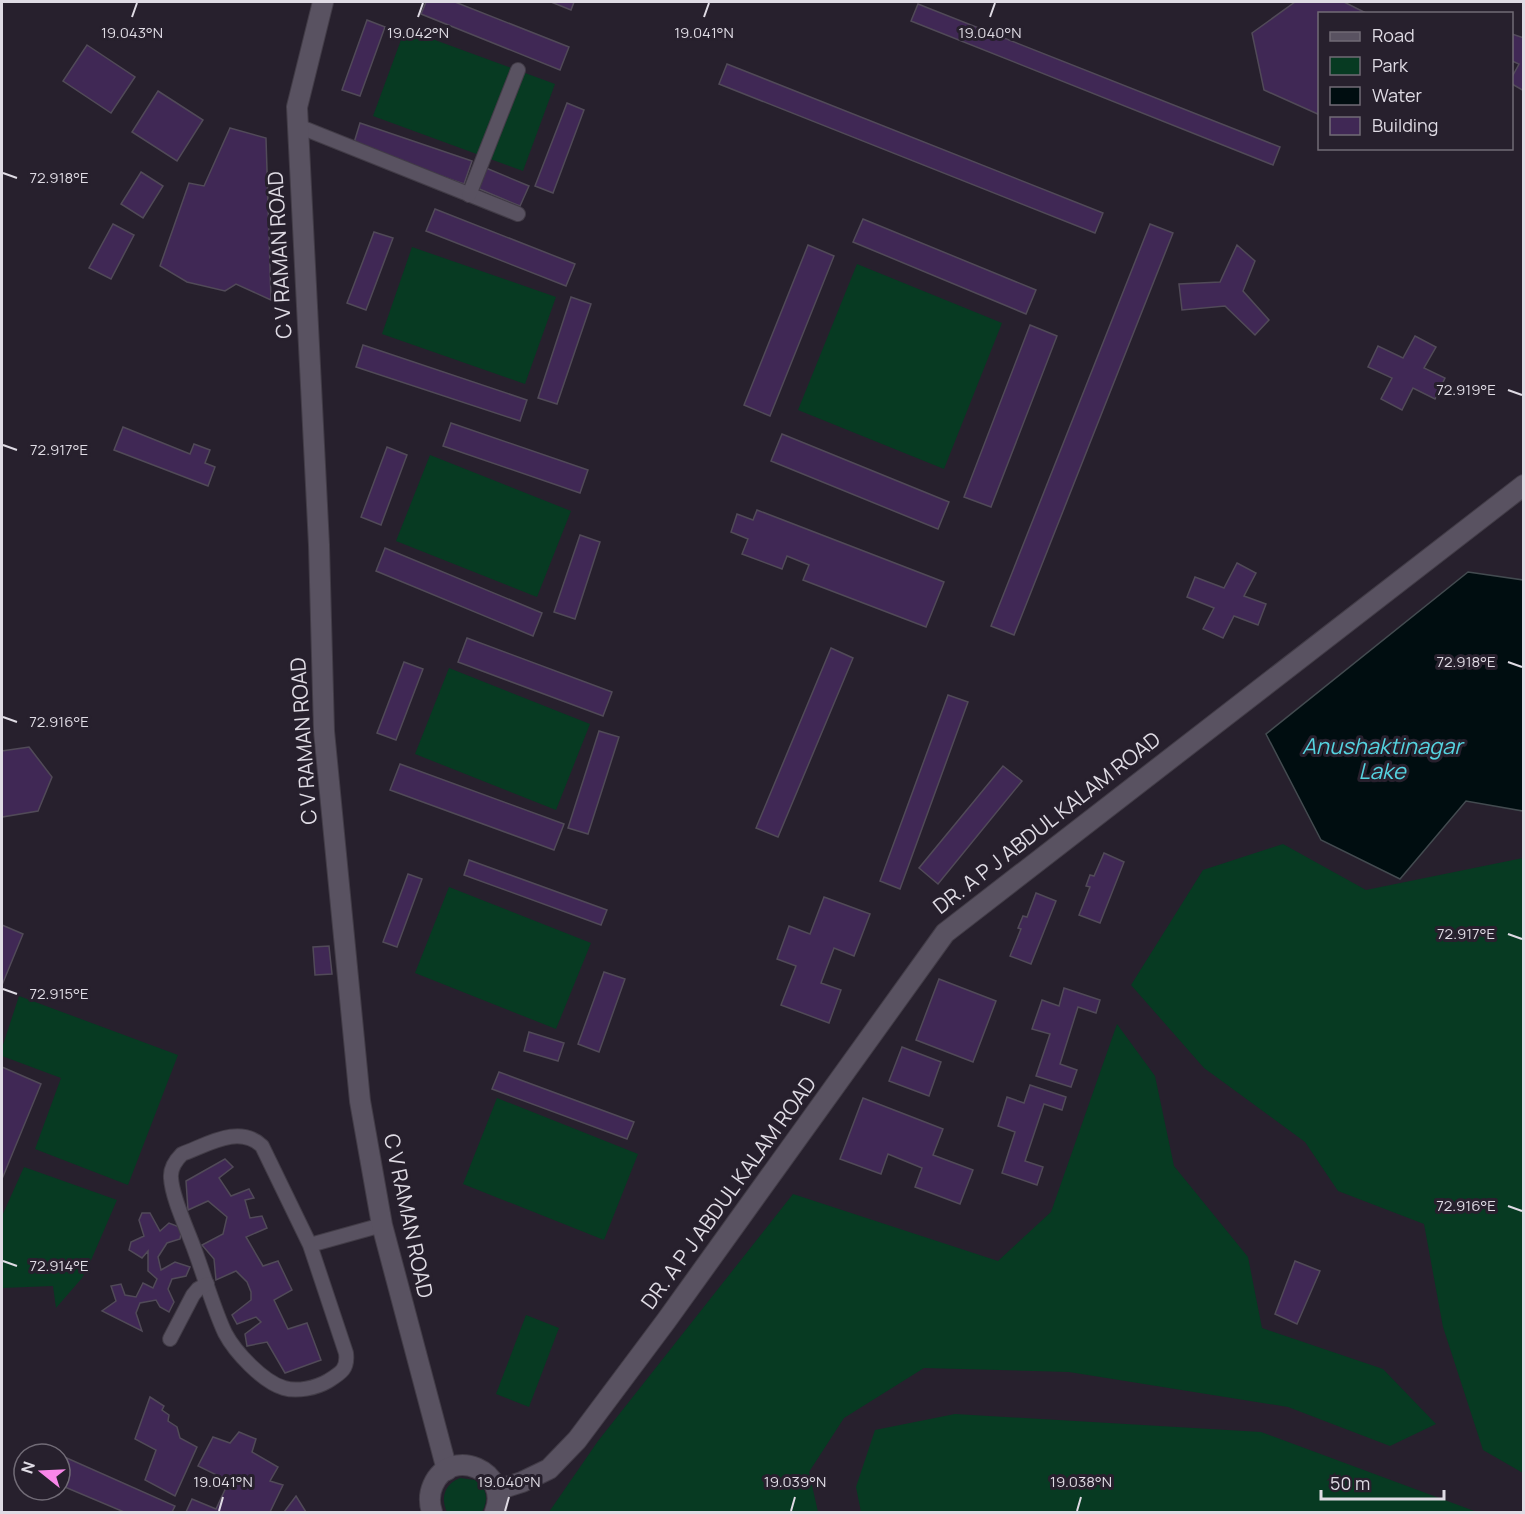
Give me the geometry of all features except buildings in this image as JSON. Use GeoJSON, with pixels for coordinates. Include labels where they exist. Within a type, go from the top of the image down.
{"type":"FeatureCollection","features":[{"type":"Feature","properties":{"kind":"street","name":"C V RAMAN ROAD"},"geometry":{"type":"LineString","coordinates":[[323,2],[297,108],[319,545],[324,731],[360,1101],[381,1225],[447,1470]]}},
{"type":"Feature","properties":{"kind":"street"},"geometry":{"type":"LineString","coordinates":[[469,195],[518,70]]}},
{"type":"Feature","properties":{"kind":"street"},"geometry":{"type":"LineString","coordinates":[[298,126],[518,214]]}},
{"type":"Feature","properties":{"kind":"street","name":"DR. A P J ABDUL KALAM ROAD"},"geometry":{"type":"LineString","coordinates":[[496,1490],[522,1482],[549,1469],[577,1440],[673,1312],[945,933],[1524,484]]}},
{"type":"Feature","properties":{"kind":"street"},"geometry":{"type":"LineString","coordinates":[[231,1136],[246,1136],[262,1146],[310,1245],[346,1353],[347,1362],[343,1370],[326,1383],[296,1390],[282,1388],[242,1357],[226,1333],[207,1284],[179,1208],[171,1179],[172,1168],[182,1154],[231,1136]]}},
{"type":"Feature","properties":{"kind":"street"},"geometry":{"type":"LineString","coordinates":[[310,1245],[381,1225]]}},
{"type":"Feature","properties":{"kind":"street"},"geometry":{"type":"LineString","coordinates":[[170,1339],[194,1294],[207,1284]]}},
{"type":"Feature","properties":{"kind":"street"},"geometry":{"type":"LineString","coordinates":[[432,1512],[429,1499],[434,1482],[455,1466],[472,1466],[488,1475],[496,1490],[498,1499],[495,1512]]}},
{"type":"Feature","properties":{"kind":"green space"},"geometry":{"type":"Polygon","coordinates":[[[405,29],[555,84],[523,171],[373,116],[405,29]]]}},
{"type":"Feature","properties":{"kind":"green space"},"geometry":{"type":"Polygon","coordinates":[[[412,247],[556,297],[525,384],[382,334],[412,247]]]}},
{"type":"Feature","properties":{"kind":"green space"},"geometry":{"type":"Polygon","coordinates":[[[857,264],[1002,323],[944,469],[798,410],[857,264]]]}},
{"type":"Feature","properties":{"kind":"green space"},"geometry":{"type":"Polygon","coordinates":[[[430,455],[571,511],[537,597],[396,541],[430,455]]]}},
{"type":"Feature","properties":{"kind":"green space"},"geometry":{"type":"Polygon","coordinates":[[[449,668],[590,724],[556,810],[415,754],[449,668]]]}},
{"type":"Feature","properties":{"kind":"green space"},"geometry":{"type":"Polygon","coordinates":[[[1283,844],[1366,890],[1523,858],[1523,1473],[1483,1450],[1443,1327],[1424,1224],[1338,1191],[1305,1142],[1204,1068],[1131,985],[1203,870],[1283,844]]]}},
{"type":"Feature","properties":{"kind":"green space"},"geometry":{"type":"Polygon","coordinates":[[[449,887],[591,943],[556,1029],[415,973],[449,887]]]}},
{"type":"Feature","properties":{"kind":"green space"},"geometry":{"type":"Polygon","coordinates":[[[19,996],[178,1055],[128,1185],[35,1149],[61,1078],[2,1056],[2,1048],[19,996]]]}},
{"type":"Feature","properties":{"kind":"green space"},"geometry":{"type":"Polygon","coordinates":[[[1117,1024],[1155,1076],[1174,1166],[1248,1257],[1262,1328],[1383,1369],[1436,1424],[1390,1446],[1288,1407],[1069,1372],[924,1368],[844,1418],[809,1472],[818,1512],[549,1512],[598,1441],[793,1194],[998,1261],[1051,1212],[1117,1024]]]}},
{"type":"Feature","properties":{"kind":"green space"},"geometry":{"type":"Polygon","coordinates":[[[497,1098],[638,1154],[604,1240],[463,1184],[497,1098]]]}},
{"type":"Feature","properties":{"kind":"green space"},"geometry":{"type":"Polygon","coordinates":[[[24,1167],[117,1200],[82,1278],[56,1308],[53,1286],[2,1288],[2,1216],[24,1167]]]}},
{"type":"Feature","properties":{"kind":"green space"},"geometry":{"type":"Polygon","coordinates":[[[526,1315],[559,1328],[529,1407],[496,1394],[526,1315]]]}},
{"type":"Feature","properties":{"kind":"green space"},"geometry":{"type":"Polygon","coordinates":[[[955,1414],[1261,1432],[1477,1512],[861,1512],[856,1487],[875,1430],[955,1414]]]}},
{"type":"Feature","properties":{"kind":"green space"},"geometry":{"type":"Polygon","coordinates":[[[460,1478],[475,1480],[484,1490],[486,1503],[482,1512],[447,1512],[444,1501],[445,1492],[447,1487],[460,1478]]]}},
{"type":"Feature","properties":{"kind":"water","name":"Anushaktinagar Lake"},"geometry":{"type":"Polygon","coordinates":[[[1468,572],[1523,580],[1523,811],[1466,801],[1400,879],[1321,840],[1266,734],[1468,572]]]}}]}
